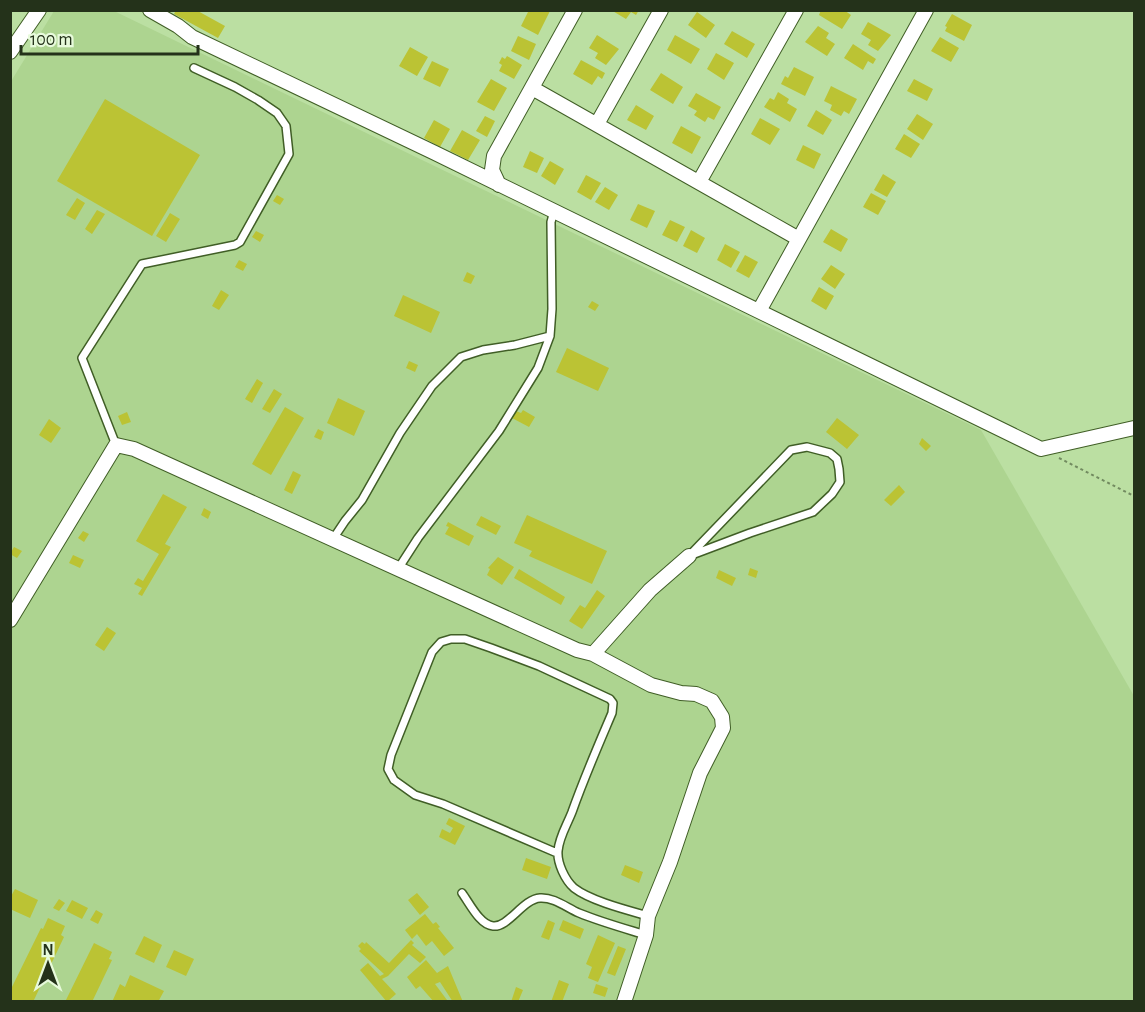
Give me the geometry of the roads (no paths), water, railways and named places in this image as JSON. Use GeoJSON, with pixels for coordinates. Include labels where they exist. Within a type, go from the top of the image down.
{"type":"FeatureCollection","features":[{"type":"Feature","properties":{"kind":"street"},"geometry":{"type":"LineString","coordinates":[[10,52],[39,10]]}},
{"type":"Feature","properties":{"kind":"street"},"geometry":{"type":"LineString","coordinates":[[150,10],[192,37],[1041,449],[1134,428]]}},
{"type":"Feature","properties":{"kind":"street"},"geometry":{"type":"LineString","coordinates":[[499,185],[492,170],[494,156],[575,10]]}},
{"type":"Feature","properties":{"kind":"street"},"geometry":{"type":"LineString","coordinates":[[597,124],[662,10]]}},
{"type":"Feature","properties":{"kind":"street"},"geometry":{"type":"LineString","coordinates":[[699,183],[796,10]]}},
{"type":"Feature","properties":{"kind":"street"},"geometry":{"type":"LineString","coordinates":[[759,312],[926,10]]}},
{"type":"Feature","properties":{"kind":"street"},"geometry":{"type":"LineString","coordinates":[[532,88],[799,239]]}},
{"type":"Feature","properties":{"kind":"street"},"geometry":{"type":"LineString","coordinates":[[10,620],[116,445],[134,449],[577,650],[593,654],[651,685],[681,693],[696,694],[712,701],[722,717],[723,728],[700,773],[670,862],[648,916],[646,935],[624,1002]]}},
{"type":"Feature","properties":{"kind":"street"},"geometry":{"type":"LineString","coordinates":[[593,654],[650,590],[688,556]]}},
{"type":"Feature","properties":{"kind":"lane"},"geometry":{"type":"LineString","coordinates":[[116,445],[82,358],[142,264],[235,245],[240,242],[289,154],[286,126],[277,113],[235,87],[194,68]]}},
{"type":"Feature","properties":{"kind":"lane"},"geometry":{"type":"LineString","coordinates":[[399,569],[418,538],[499,430],[538,368],[550,336],[551,222],[554,212]]}},
{"type":"Feature","properties":{"kind":"lane"},"geometry":{"type":"LineString","coordinates":[[332,540],[362,500],[400,433],[432,386],[461,357],[550,336]]}},
{"type":"Feature","properties":{"kind":"lane"},"geometry":{"type":"LineString","coordinates":[[807,447],[821,449],[837,459],[840,482],[832,494],[813,512],[688,556],[791,450],[807,447]]}},
{"type":"Feature","properties":{"kind":"lane"},"geometry":{"type":"LineString","coordinates":[[557,853],[443,804],[415,795],[394,780],[388,769],[391,755],[423,670],[432,651],[441,642],[465,639],[538,666],[610,699],[613,703],[612,713],[560,838],[557,853],[562,872],[576,889],[616,907],[648,916]]}},
{"type":"Feature","properties":{"kind":"lane"},"geometry":{"type":"LineString","coordinates":[[462,893],[484,922],[491,926],[499,926],[538,898],[548,898],[578,913],[646,935]]}}]}
